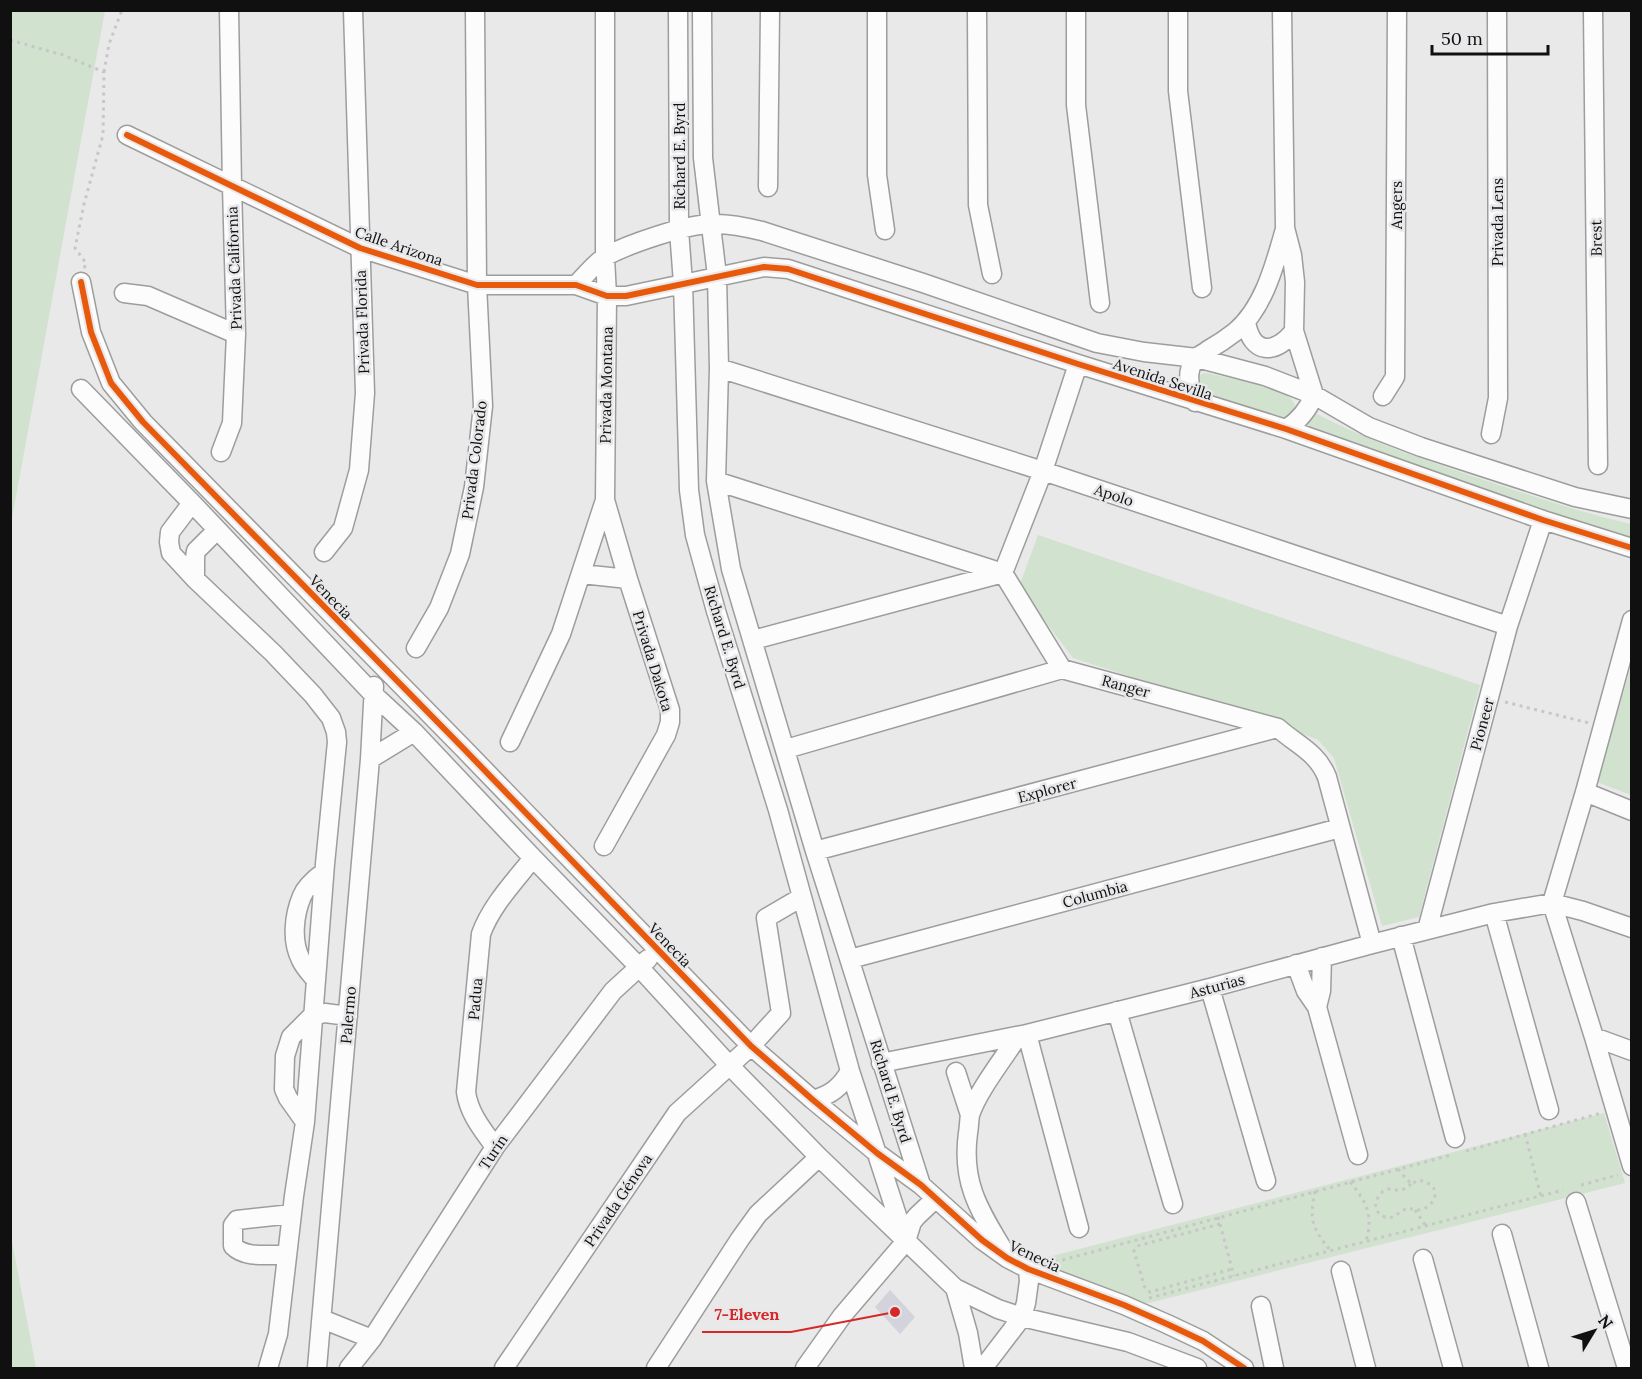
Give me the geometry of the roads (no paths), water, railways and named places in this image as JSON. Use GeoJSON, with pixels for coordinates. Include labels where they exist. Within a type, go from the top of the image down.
{"type":"FeatureCollection","features":[{"type":"Feature","properties":{"kind":"street","name":"Privada California"},"geometry":{"type":"LineString","coordinates":[[221,452],[232,423],[236,334],[229,10]]}},
{"type":"Feature","properties":{"kind":"street","name":"Privada Florida"},"geometry":{"type":"LineString","coordinates":[[324,552],[343,528],[359,470],[365,393],[353,10]]}},
{"type":"Feature","properties":{"kind":"street","name":"Privada Colorado"},"geometry":{"type":"LineString","coordinates":[[416,648],[439,608],[460,554],[474,487],[483,405],[477,285],[475,10]]}},
{"type":"Feature","properties":{"kind":"street","name":"Privada Montana"},"geometry":{"type":"LineString","coordinates":[[510,742],[561,634],[604,500],[607,296],[605,10]]}},
{"type":"Feature","properties":{"kind":"street","name":"Richard E. Byrd"},"geometry":{"type":"LineString","coordinates":[[678,10],[679,230],[683,283],[688,490],[695,535],[716,611],[778,810],[850,1071],[906,1241]]}},
{"type":"Feature","properties":{"kind":"street","name":"Richard E. Byrd"},"geometry":{"type":"LineString","coordinates":[[702,10],[703,158],[717,276],[719,368],[716,481],[731,569],[881,1063],[921,1185]]}},
{"type":"Feature","properties":{"kind":"street"},"geometry":{"type":"LineString","coordinates":[[768,187],[770,10]]}},
{"type":"Feature","properties":{"kind":"street"},"geometry":{"type":"LineString","coordinates":[[877,10],[877,175],[885,230]]}},
{"type":"Feature","properties":{"kind":"street"},"geometry":{"type":"LineString","coordinates":[[977,10],[978,206],[992,274]]}},
{"type":"Feature","properties":{"kind":"street"},"geometry":{"type":"LineString","coordinates":[[1076,10],[1076,105],[1100,303]]}},
{"type":"Feature","properties":{"kind":"street"},"geometry":{"type":"LineString","coordinates":[[1178,10],[1178,91],[1202,288]]}},
{"type":"Feature","properties":{"kind":"street"},"geometry":{"type":"LineString","coordinates":[[1282,10],[1285,228],[1292,255],[1295,282],[1294,331],[1314,395],[1306,412],[1286,429]]}},
{"type":"Feature","properties":{"kind":"street","name":"Angers"},"geometry":{"type":"LineString","coordinates":[[1383,396],[1395,377],[1397,10]]}},
{"type":"Feature","properties":{"kind":"street","name":"Privada Lens"},"geometry":{"type":"LineString","coordinates":[[1491,434],[1498,398],[1497,10]]}},
{"type":"Feature","properties":{"kind":"street","name":"Brest"},"geometry":{"type":"LineString","coordinates":[[1593,10],[1598,465]]}},
{"type":"Feature","properties":{"kind":"street","name":"Calle Arizona"},"geometry":{"type":"LineString","coordinates":[[128,135],[360,248],[477,285],[576,285],[607,296],[626,296],[683,283]]}},
{"type":"Feature","properties":{"kind":"street","name":"Avenida Sevilla"},"geometry":{"type":"LineString","coordinates":[[679,230],[711,224],[736,225],[762,231],[1097,343],[1144,352],[1197,358],[1265,376],[1314,395],[1369,427],[1421,447],[1575,497],[1632,508]]}},
{"type":"Feature","properties":{"kind":"street"},"geometry":{"type":"LineString","coordinates":[[1195,402],[1190,390],[1190,371],[1197,358],[1222,342],[1246,322],[1272,274],[1285,228]]}},
{"type":"Feature","properties":{"kind":"street"},"geometry":{"type":"LineString","coordinates":[[576,285],[605,257],[679,230]]}},
{"type":"Feature","properties":{"kind":"street","name":"Avenida Sevilla"},"geometry":{"type":"LineString","coordinates":[[683,283],[764,267],[788,269],[1195,402],[1286,429],[1543,520],[1632,548]]}},
{"type":"Feature","properties":{"kind":"street","name":"Venecia"},"geometry":{"type":"LineString","coordinates":[[81,282],[91,333],[111,383],[156,435],[751,1046],[877,1153],[921,1185],[982,1240],[1007,1258],[1028,1269],[1124,1305],[1167,1324],[1203,1341],[1244,1368]]}},
{"type":"Feature","properties":{"kind":"street"},"geometry":{"type":"LineString","coordinates":[[124,293],[148,296],[236,334]]}},
{"type":"Feature","properties":{"kind":"street"},"geometry":{"type":"LineString","coordinates":[[1246,322],[1247,332],[1251,339],[1264,348],[1281,345],[1294,331]]}},
{"type":"Feature","properties":{"kind":"street"},"geometry":{"type":"LineString","coordinates":[[1003,573],[1043,471],[1078,364]]}},
{"type":"Feature","properties":{"kind":"street","name":"Apolo"},"geometry":{"type":"LineString","coordinates":[[719,368],[1043,471],[1508,626]]}},
{"type":"Feature","properties":{"kind":"street"},"geometry":{"type":"LineString","coordinates":[[81,389],[373,694],[414,732],[639,967],[730,1066],[819,1157],[955,1288],[998,1309],[1022,1317],[1128,1342],[1156,1361],[1197,1368]]}},
{"type":"Feature","properties":{"kind":"street"},"geometry":{"type":"LineString","coordinates":[[140,451],[156,435]]}},
{"type":"Feature","properties":{"kind":"street"},"geometry":{"type":"LineString","coordinates":[[716,481],[1003,573],[1062,669],[786,749]]}},
{"type":"Feature","properties":{"kind":"street","name":"Privada Dakota"},"geometry":{"type":"LineString","coordinates":[[604,500],[670,710],[670,722],[666,735],[604,846]]}},
{"type":"Feature","properties":{"kind":"street"},"geometry":{"type":"LineString","coordinates":[[192,503],[170,532],[171,553],[314,695],[331,718],[337,742],[324,872],[305,1122],[278,1334],[268,1368]]}},
{"type":"Feature","properties":{"kind":"street","name":"Pioneer"},"geometry":{"type":"LineString","coordinates":[[1427,930],[1508,626],[1543,520]]}},
{"type":"Feature","properties":{"kind":"street"},"geometry":{"type":"LineString","coordinates":[[195,579],[196,551],[217,530]]}},
{"type":"Feature","properties":{"kind":"street"},"geometry":{"type":"LineString","coordinates":[[753,640],[1003,573]]}},
{"type":"Feature","properties":{"kind":"street"},"geometry":{"type":"LineString","coordinates":[[582,574],[628,579]]}},
{"type":"Feature","properties":{"kind":"street"},"geometry":{"type":"LineString","coordinates":[[1626,1170],[1615,1109],[1552,903],[1602,727],[1626,660],[1632,620]]}},
{"type":"Feature","properties":{"kind":"street","name":"Palermo"},"geometry":{"type":"LineString","coordinates":[[317,1368],[377,662]]}},
{"type":"Feature","properties":{"kind":"street","name":"Ranger"},"geometry":{"type":"LineString","coordinates":[[1062,669],[1278,728],[1313,755],[1328,777],[1372,944]]}},
{"type":"Feature","properties":{"kind":"street","name":"Explorer"},"geometry":{"type":"LineString","coordinates":[[816,851],[1278,728]]}},
{"type":"Feature","properties":{"kind":"street"},"geometry":{"type":"LineString","coordinates":[[370,759],[414,732]]}},
{"type":"Feature","properties":{"kind":"street"},"geometry":{"type":"LineString","coordinates":[[1585,792],[1632,811]]}},
{"type":"Feature","properties":{"kind":"street","name":"Columbia"},"geometry":{"type":"LineString","coordinates":[[850,959],[1340,828]]}},
{"type":"Feature","properties":{"kind":"street","name":"Padua"},"geometry":{"type":"LineString","coordinates":[[495,1147],[473,1115],[466,1092],[481,934],[485,921],[493,909],[533,858]]}},
{"type":"Feature","properties":{"kind":"street"},"geometry":{"type":"LineString","coordinates":[[315,979],[302,962],[296,948],[294,932],[302,894],[324,872]]}},
{"type":"Feature","properties":{"kind":"street","name":"Privada Génova"},"geometry":{"type":"LineString","coordinates":[[504,1368],[677,1113],[751,1046],[781,1013],[766,918],[802,897]]}},
{"type":"Feature","properties":{"kind":"street"},"geometry":{"type":"LineString","coordinates":[[1552,903],[1632,928]]}},
{"type":"Feature","properties":{"kind":"street","name":"Asturias"},"geometry":{"type":"LineString","coordinates":[[881,1063],[1022,1035],[1210,988],[1401,936],[1552,903]]}},
{"type":"Feature","properties":{"kind":"street"},"geometry":{"type":"LineString","coordinates":[[1494,914],[1549,1110]]}},
{"type":"Feature","properties":{"kind":"street"},"geometry":{"type":"LineString","coordinates":[[1401,936],[1455,1138]]}},
{"type":"Feature","properties":{"kind":"street","name":"Turín"},"geometry":{"type":"LineString","coordinates":[[350,1368],[372,1339],[495,1147],[613,992],[657,950]]}},
{"type":"Feature","properties":{"kind":"street"},"geometry":{"type":"LineString","coordinates":[[1317,1007],[1321,991],[1322,957]]}},
{"type":"Feature","properties":{"kind":"street"},"geometry":{"type":"LineString","coordinates":[[1296,964],[1306,991],[1317,1007],[1358,1155]]}},
{"type":"Feature","properties":{"kind":"street"},"geometry":{"type":"LineString","coordinates":[[1210,988],[1266,1181]]}},
{"type":"Feature","properties":{"kind":"street"},"geometry":{"type":"LineString","coordinates":[[1118,1011],[1173,1204]]}},
{"type":"Feature","properties":{"kind":"street"},"geometry":{"type":"LineString","coordinates":[[312,1017],[325,1013],[348,1016]]}},
{"type":"Feature","properties":{"kind":"street"},"geometry":{"type":"LineString","coordinates":[[1007,1258],[977,1206],[969,1179],[966,1150],[970,1115],[980,1094],[1022,1035]]}},
{"type":"Feature","properties":{"kind":"street"},"geometry":{"type":"LineString","coordinates":[[1022,1035],[1079,1228]]}},
{"type":"Feature","properties":{"kind":"street"},"geometry":{"type":"LineString","coordinates":[[1594,1037],[1632,1051]]}},
{"type":"Feature","properties":{"kind":"street"},"geometry":{"type":"LineString","coordinates":[[813,1100],[834,1091],[843,1083],[850,1071]]}},
{"type":"Feature","properties":{"kind":"street"},"geometry":{"type":"LineString","coordinates":[[956,1072],[970,1115]]}},
{"type":"Feature","properties":{"kind":"street"},"geometry":{"type":"LineString","coordinates":[[656,1368],[758,1214],[819,1157]]}},
{"type":"Feature","properties":{"kind":"street"},"geometry":{"type":"LineString","coordinates":[[1572,1193],[1627,1368]]}},
{"type":"Feature","properties":{"kind":"street"},"geometry":{"type":"LineString","coordinates":[[805,1368],[842,1316],[906,1241],[912,1222],[935,1199]]}},
{"type":"Feature","properties":{"kind":"street"},"geometry":{"type":"LineString","coordinates":[[287,1255],[244,1254],[237,1251],[233,1246],[233,1225],[237,1220],[292,1214]]}},
{"type":"Feature","properties":{"kind":"street"},"geometry":{"type":"LineString","coordinates":[[1502,1234],[1539,1368]]}},
{"type":"Feature","properties":{"kind":"street"},"geometry":{"type":"LineString","coordinates":[[1423,1259],[1453,1368]]}},
{"type":"Feature","properties":{"kind":"street"},"geometry":{"type":"LineString","coordinates":[[983,1368],[1022,1317],[1029,1281],[1028,1269]]}},
{"type":"Feature","properties":{"kind":"street"},"geometry":{"type":"LineString","coordinates":[[1341,1271],[1366,1368]]}},
{"type":"Feature","properties":{"kind":"street"},"geometry":{"type":"LineString","coordinates":[[955,1288],[968,1332],[974,1368]]}},
{"type":"Feature","properties":{"kind":"street"},"geometry":{"type":"LineString","coordinates":[[1261,1306],[1274,1368]]}},
{"type":"Feature","properties":{"kind":"street"},"geometry":{"type":"LineString","coordinates":[[322,1319],[372,1339]]}},
{"type":"Feature","properties":{"kind":"place","name":"7-Eleven"},"geometry":{"type":"Point","coordinates":[895,1312]}}]}
